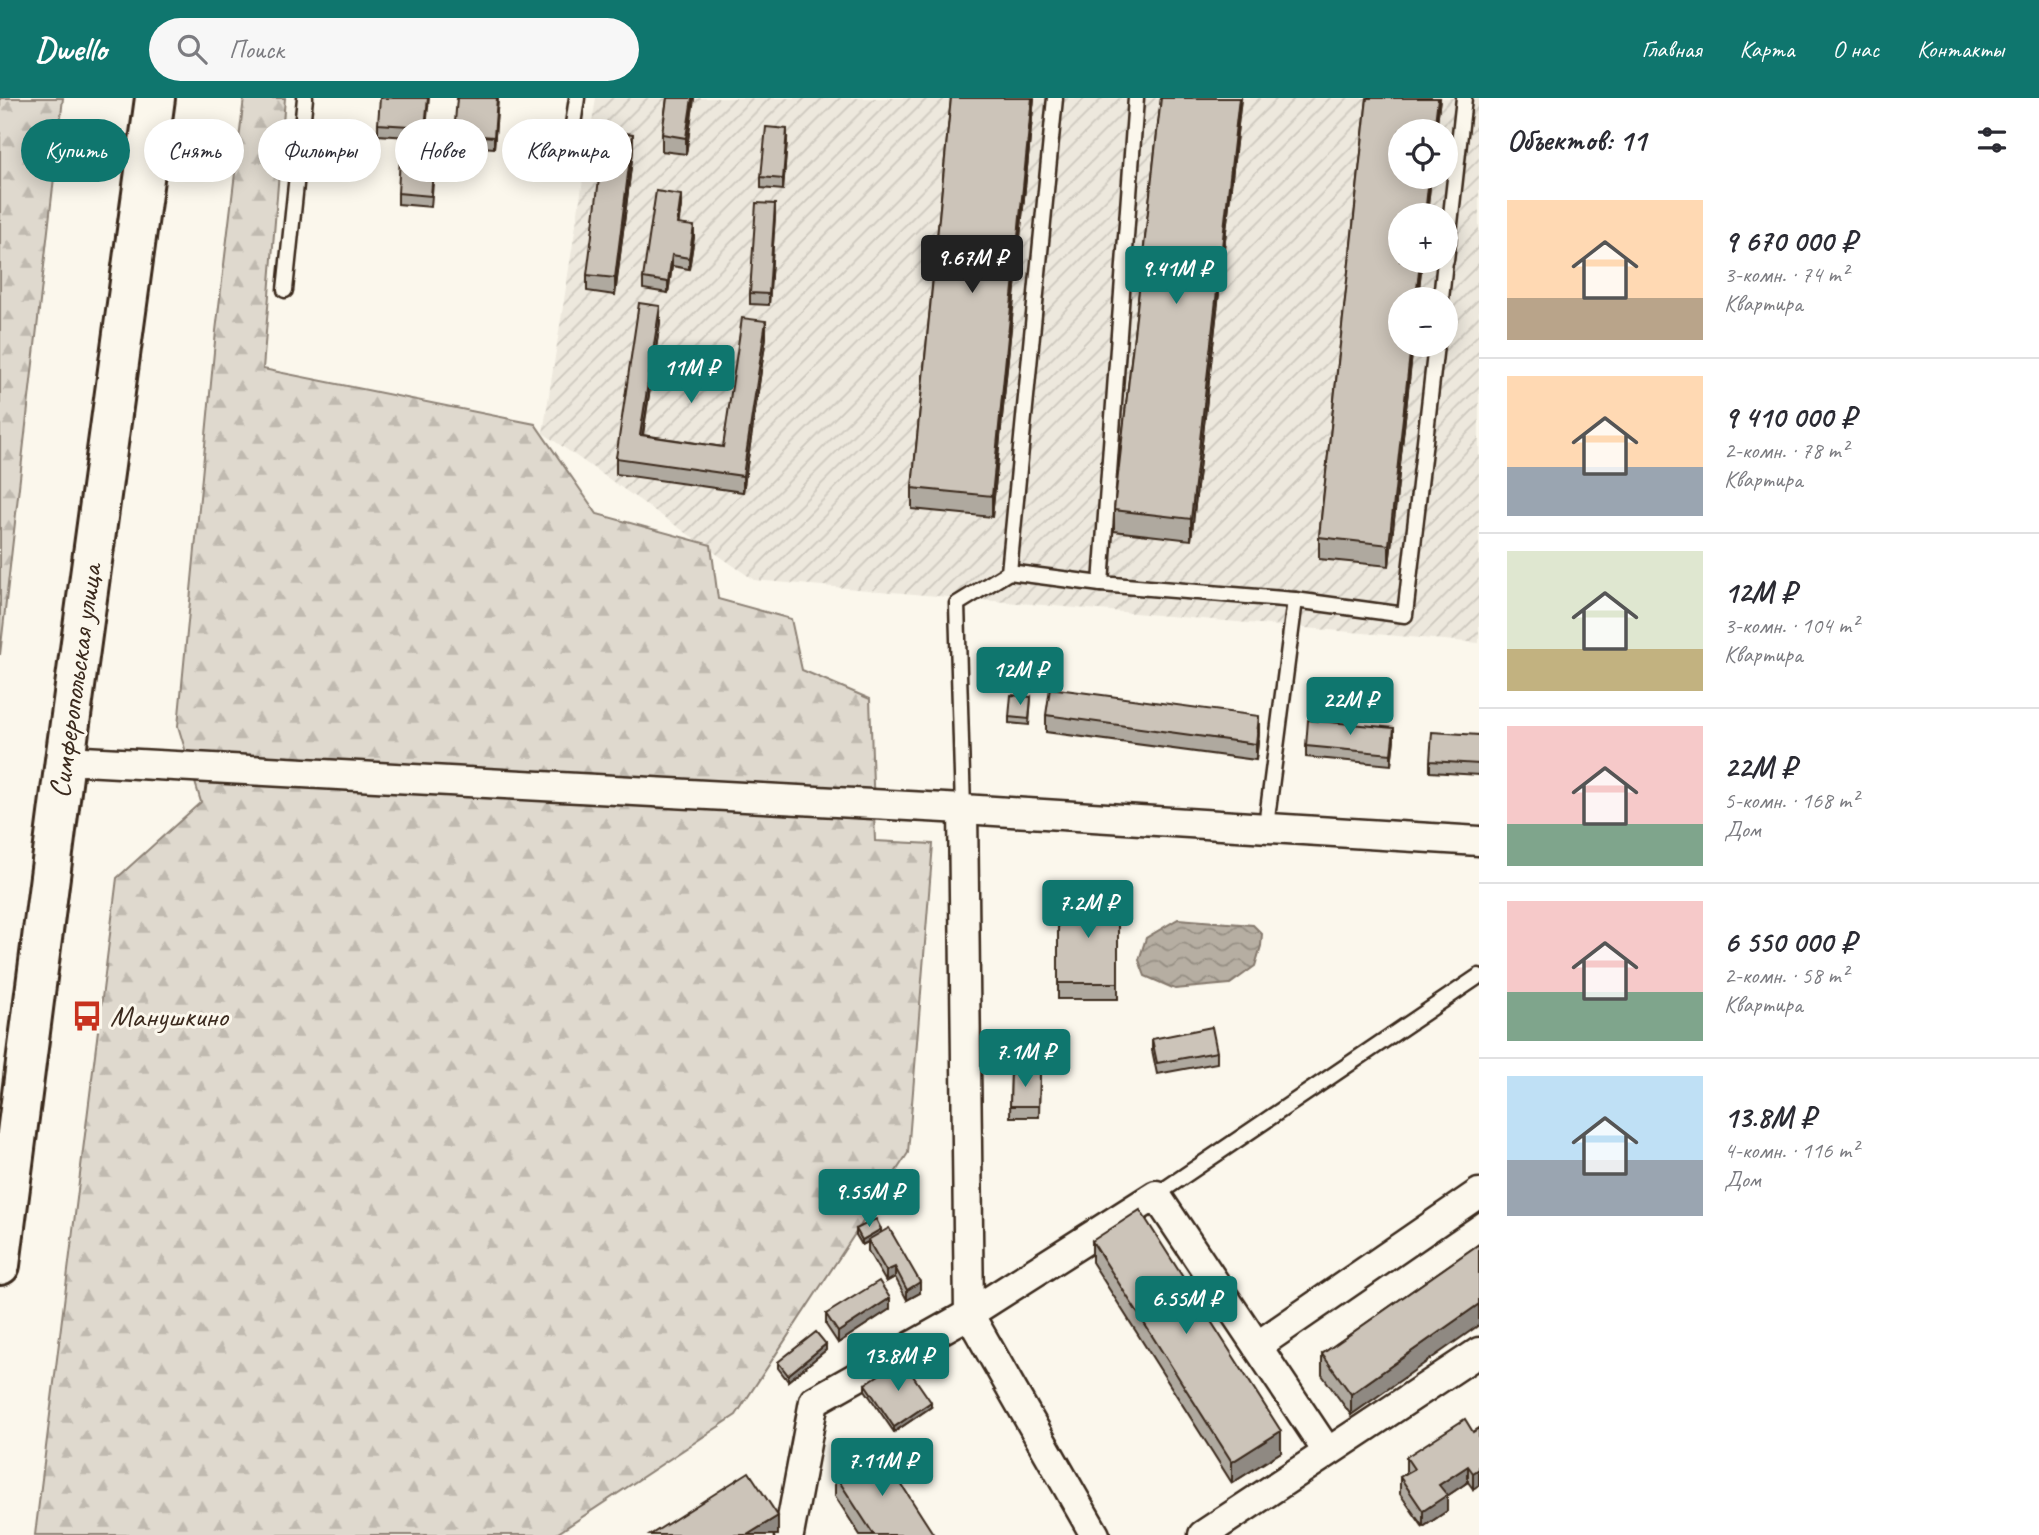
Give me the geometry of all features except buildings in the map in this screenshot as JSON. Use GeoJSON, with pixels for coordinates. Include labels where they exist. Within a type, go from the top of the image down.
{"type":"FeatureCollection","features":[{"type":"Feature","properties":{"kind":"main road","name":"Симферопольская улица"},"geometry":{"type":"LineString","coordinates":[[0,1265],[155,98]]}},
{"type":"Feature","properties":{"kind":"street"},"geometry":{"type":"LineString","coordinates":[[65,760],[963,808],[1479,841]]}},
{"type":"Feature","properties":{"kind":"street"},"geometry":{"type":"LineString","coordinates":[[963,808],[969,1314],[1095,1535]]}},
{"type":"Feature","properties":{"kind":"street"},"geometry":{"type":"LineString","coordinates":[[1257,1346],[1479,1193]]}},
{"type":"Feature","properties":{"kind":"street"},"geometry":{"type":"LineString","coordinates":[[789,1535],[814,1401],[969,1314],[1156,1195],[1327,1451]]}},
{"type":"Feature","properties":{"kind":"street"},"geometry":{"type":"LineString","coordinates":[[1203,1535],[1479,1352]]}},
{"type":"Feature","properties":{"kind":"lane"},"geometry":{"type":"LineString","coordinates":[[285,290],[305,98]]}},
{"type":"Feature","properties":{"kind":"lane"},"geometry":{"type":"LineString","coordinates":[[574,119],[577,98]]}},
{"type":"Feature","properties":{"kind":"lane"},"geometry":{"type":"LineString","coordinates":[[1009,572],[1055,98]]}},
{"type":"Feature","properties":{"kind":"lane"},"geometry":{"type":"LineString","coordinates":[[1101,584],[1136,98]]}},
{"type":"Feature","properties":{"kind":"lane"},"geometry":{"type":"LineString","coordinates":[[1452,203],[1464,98]]}},
{"type":"Feature","properties":{"kind":"lane"},"geometry":{"type":"LineString","coordinates":[[963,808],[957,604],[1009,572],[1101,584],[1295,600],[1405,615],[1435,357]]}},
{"type":"Feature","properties":{"kind":"lane"},"geometry":{"type":"LineString","coordinates":[[1266,826],[1295,600]]}},
{"type":"Feature","properties":{"kind":"lane"},"geometry":{"type":"LineString","coordinates":[[1156,1195],[1479,975]]}},
{"type":"Feature","properties":{"kind":"shaded area"},"geometry":{"type":"Polygon","coordinates":[[[596,98],[1479,98],[1479,643],[754,580],[543,433],[583,182],[632,182],[632,119],[593,119],[596,98]]]}},
{"type":"Feature","properties":{"kind":"green space"},"geometry":{"type":"Polygon","coordinates":[[[0,98],[63,98],[61,119],[21,119],[21,182],[53,182],[0,655],[0,98]]]}},
{"type":"Feature","properties":{"kind":"green space"},"geometry":{"type":"Polygon","coordinates":[[[244,98],[285,98],[283,119],[258,119],[258,182],[278,182],[263,369],[535,424],[597,514],[711,545],[718,599],[791,619],[802,670],[870,699],[875,841],[933,844],[908,1153],[736,1415],[555,1535],[35,1535],[117,878],[201,802],[178,726],[216,331],[234,182],[244,182],[244,119],[241,119],[244,98]]]}},
{"type":"Feature","properties":{"kind":"water"},"geometry":{"type":"Polygon","coordinates":[[[1178,919],[1253,925],[1262,934],[1255,966],[1230,984],[1175,989],[1145,976],[1139,960],[1146,938],[1178,919]]]}},
{"type":"Feature","properties":{"kind":"place","name":"Манушкино"},"geometry":{"type":"Point","coordinates":[87,1016]}}]}
